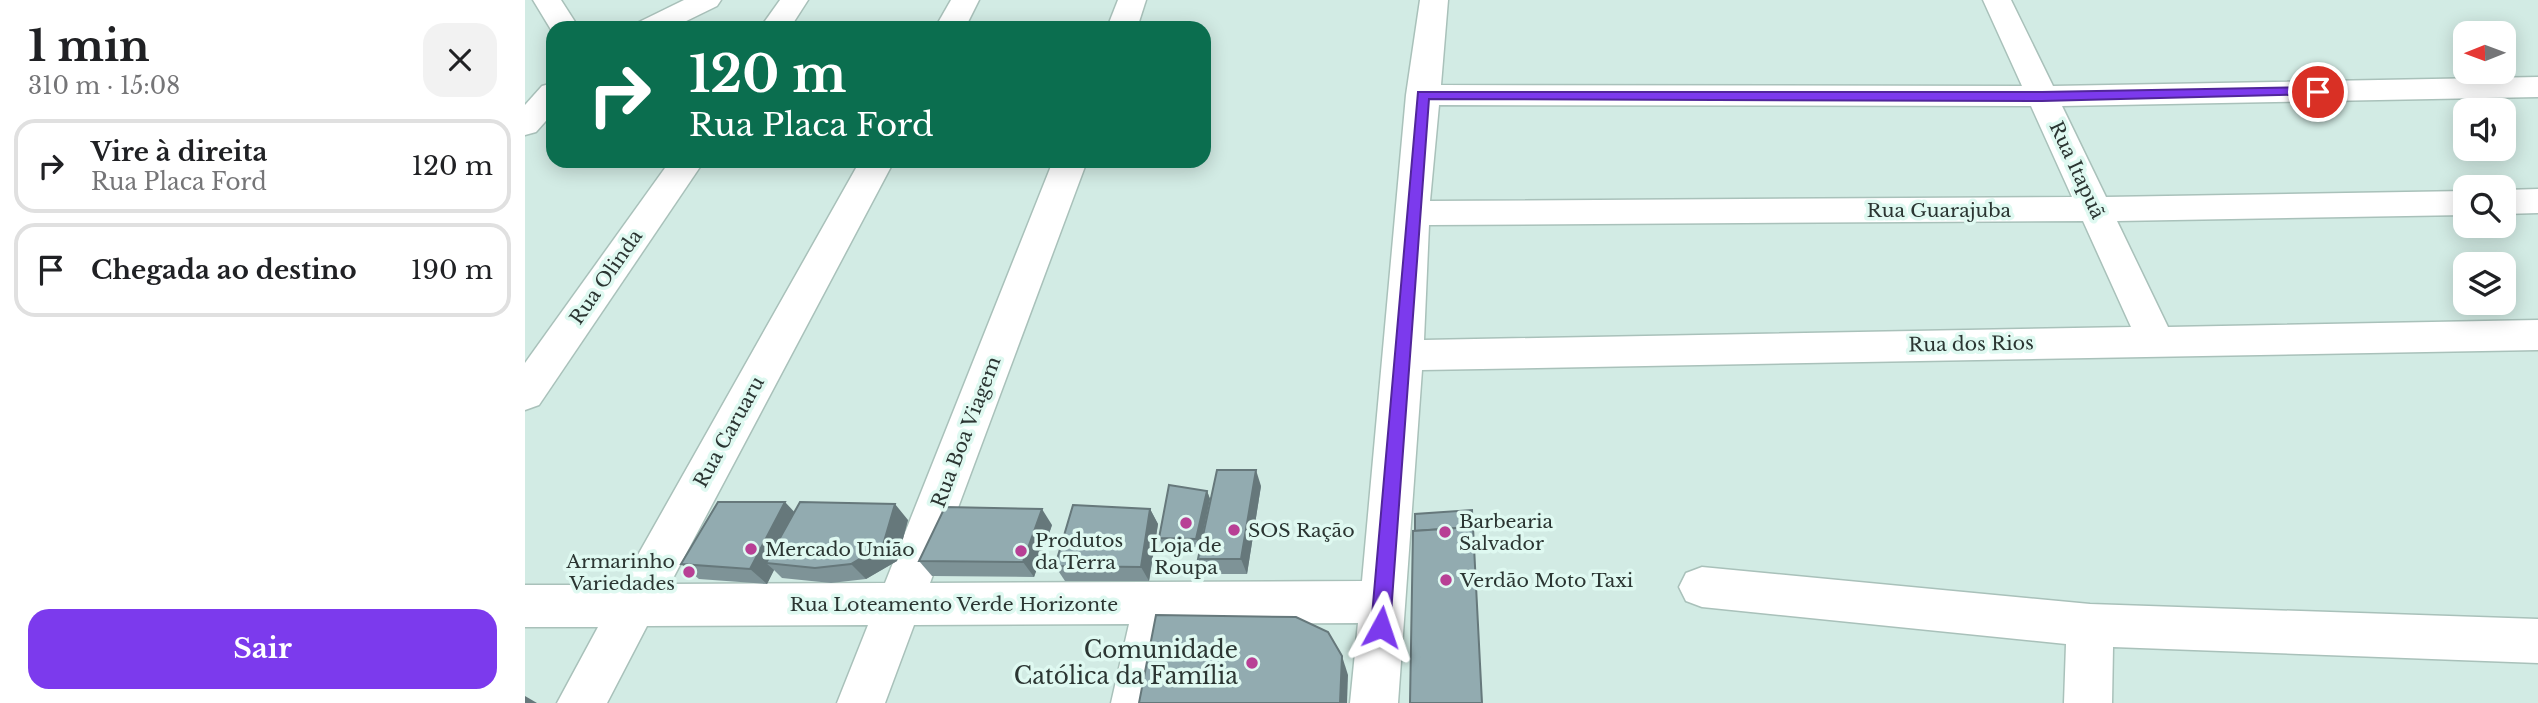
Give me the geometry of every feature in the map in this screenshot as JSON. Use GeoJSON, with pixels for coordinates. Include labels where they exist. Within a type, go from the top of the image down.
{"type":"FeatureCollection","features":[{"type":"Feature","properties":{"kind":"street"},"geometry":{"type":"LineString","coordinates":[[547,0],[560,21]]}},
{"type":"Feature","properties":{"kind":"street"},"geometry":{"type":"LineString","coordinates":[[664,21],[707,0]]}},
{"type":"Feature","properties":{"kind":"street"},"geometry":{"type":"LineString","coordinates":[[780,21],[794,0]]}},
{"type":"Feature","properties":{"kind":"street"},"geometry":{"type":"LineString","coordinates":[[954,21],[965,0]]}},
{"type":"Feature","properties":{"kind":"street"},"geometry":{"type":"LineString","coordinates":[[1124,21],[1132,0]]}},
{"type":"Feature","properties":{"kind":"street"},"geometry":{"type":"LineString","coordinates":[[1374,703],[1404,355],[1422,94],[1434,0]]}},
{"type":"Feature","properties":{"kind":"street","name":"Rua Itapuã"},"geometry":{"type":"LineString","coordinates":[[1997,0],[2156,341]]}},
{"type":"Feature","properties":{"kind":"street"},"geometry":{"type":"LineString","coordinates":[[525,89],[546,78]]}},
{"type":"Feature","properties":{"kind":"street"},"geometry":{"type":"LineString","coordinates":[[1422,94],[2042,96],[2538,88]]}},
{"type":"Feature","properties":{"kind":"street"},"geometry":{"type":"LineString","coordinates":[[525,125],[546,101]]}},
{"type":"Feature","properties":{"kind":"street","name":"Rua Olinda"},"geometry":{"type":"LineString","coordinates":[[525,394],[682,168]]}},
{"type":"Feature","properties":{"kind":"street","name":"Rua Caruaru"},"geometry":{"type":"LineString","coordinates":[[581,703],[873,168]]}},
{"type":"Feature","properties":{"kind":"street","name":"Rua Boa Viagem"},"geometry":{"type":"LineString","coordinates":[[861,703],[1067,168]]}},
{"type":"Feature","properties":{"kind":"street"},"geometry":{"type":"LineString","coordinates":[[2516,202],[2538,201]]}},
{"type":"Feature","properties":{"kind":"street","name":"Rua Guarajuba"},"geometry":{"type":"LineString","coordinates":[[1412,213],[2095,209],[2453,202]]}},
{"type":"Feature","properties":{"kind":"street","name":"Rua dos Rios"},"geometry":{"type":"LineString","coordinates":[[1404,355],[2538,335]]}},
{"type":"Feature","properties":{"kind":"street"},"geometry":{"type":"LineString","coordinates":[[1702,587],[2090,625],[2538,641]]}},
{"type":"Feature","properties":{"kind":"street","name":"Rua Loteamento Verde Horizonte"},"geometry":{"type":"LineString","coordinates":[[525,606],[1383,602]]}},
{"type":"Feature","properties":{"kind":"street"},"geometry":{"type":"LineString","coordinates":[[1135,703],[1157,603]]}},
{"type":"Feature","properties":{"kind":"street"},"geometry":{"type":"LineString","coordinates":[[2088,703],[2090,625]]}},
{"type":"Feature","properties":{"kind":"building","name":"SOS Ração"},"geometry":{"type":"Polygon","coordinates":[[[1217,470],[1256,470],[1241,559],[1198,559],[1217,470]]]}},
{"type":"Feature","properties":{"kind":"building","name":"Loja de Roupa"},"geometry":{"type":"Polygon","coordinates":[[[1169,485],[1207,491],[1196,539],[1159,538],[1169,485]]]}},
{"type":"Feature","properties":{"kind":"building"},"geometry":{"type":"Polygon","coordinates":[[[718,502],[785,502],[750,569],[681,564],[718,502]]]}},
{"type":"Feature","properties":{"kind":"building"},"geometry":{"type":"Polygon","coordinates":[[[800,502],[895,504],[883,545],[851,564],[815,568],[766,563],[800,502]]]}},
{"type":"Feature","properties":{"kind":"building"},"geometry":{"type":"Polygon","coordinates":[[[1073,505],[1150,509],[1141,567],[1055,566],[1073,505]]]}},
{"type":"Feature","properties":{"kind":"building"},"geometry":{"type":"Polygon","coordinates":[[[945,507],[1042,509],[1023,562],[919,561],[945,507]]]}},
{"type":"Feature","properties":{"kind":"building"},"geometry":{"type":"Polygon","coordinates":[[[1472,510],[1473,527],[1415,531],[1415,514],[1472,510]]]}},
{"type":"Feature","properties":{"kind":"building"},"geometry":{"type":"Polygon","coordinates":[[[1473,527],[1482,703],[1410,703],[1413,531],[1473,527]]]}},
{"type":"Feature","properties":{"kind":"building","name":"Comunidade Católica da Família"},"geometry":{"type":"Polygon","coordinates":[[[1156,615],[1296,617],[1328,632],[1342,656],[1340,703],[1139,703],[1156,615]]]}},
{"type":"Feature","properties":{"kind":"place","name":"Loja de Roupa"},"geometry":{"type":"Point","coordinates":[1186,523]}},
{"type":"Feature","properties":{"kind":"place","name":"SOS Ração"},"geometry":{"type":"Point","coordinates":[1234,530]}},
{"type":"Feature","properties":{"kind":"place","name":"Barbearia Salvador"},"geometry":{"type":"Point","coordinates":[1445,532]}},
{"type":"Feature","properties":{"kind":"place","name":"Mercado União"},"geometry":{"type":"Point","coordinates":[751,549]}},
{"type":"Feature","properties":{"kind":"place","name":"Produtos da Terra"},"geometry":{"type":"Point","coordinates":[1021,551]}},
{"type":"Feature","properties":{"kind":"place","name":"Armarinho Variedades"},"geometry":{"type":"Point","coordinates":[689,572]}},
{"type":"Feature","properties":{"kind":"place","name":"Verdão Moto Taxi"},"geometry":{"type":"Point","coordinates":[1446,580]}},
{"type":"Feature","properties":{"kind":"place","name":"Comunidade Católica da Família"},"geometry":{"type":"Point","coordinates":[1252,663]}},
{"type":"Feature","properties":{"kind":"route"},"geometry":{"type":"LineString","coordinates":[[1381,627],[1422,94],[2042,96],[2318,92]]}}]}
